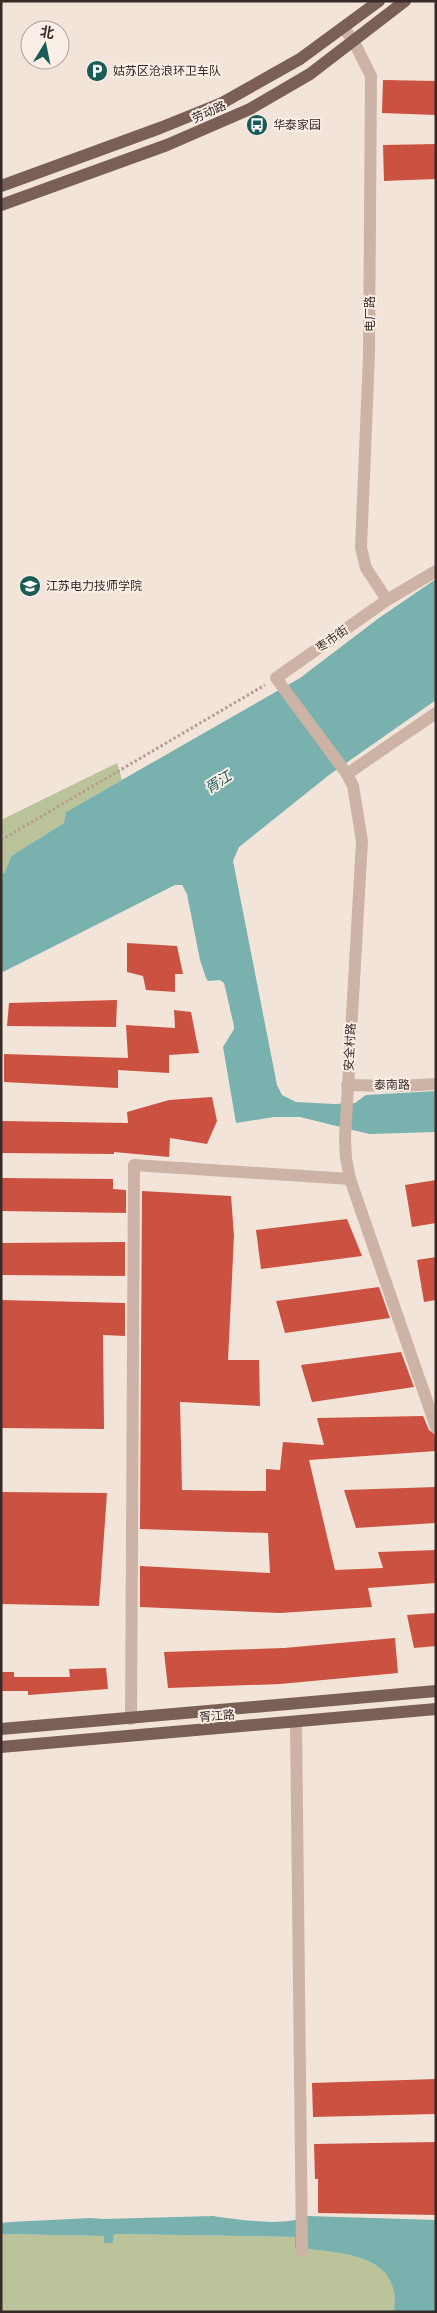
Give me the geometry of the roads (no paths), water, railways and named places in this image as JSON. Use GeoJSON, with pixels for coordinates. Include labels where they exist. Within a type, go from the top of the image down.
{"type":"FeatureCollection","features":[{"type":"Feature","properties":{"kind":"main road","name":"劳动路"},"geometry":{"type":"LineString","coordinates":[[1,186],[160,128],[222,103],[282,71],[379,1]]}},
{"type":"Feature","properties":{"kind":"main road","name":"劳动路"},"geometry":{"type":"LineString","coordinates":[[1,205],[166,145],[230,119],[292,86],[354,42],[405,1]]}},
{"type":"Feature","properties":{"kind":"main road","name":"胥江路"},"geometry":{"type":"LineString","coordinates":[[1,1729],[436,1692]]}},
{"type":"Feature","properties":{"kind":"main road","name":"胥江路"},"geometry":{"type":"LineString","coordinates":[[1,1747],[296,1723],[436,1709]]}},
{"type":"Feature","properties":{"kind":"street","name":"电厂路"},"geometry":{"type":"LineString","coordinates":[[344,28],[354,42],[371,76],[369,363],[361,548],[366,568],[387,600]]}},
{"type":"Feature","properties":{"kind":"street","name":"枣市街"},"geometry":{"type":"LineString","coordinates":[[279,682],[387,600],[436,571]]}},
{"type":"Feature","properties":{"kind":"street","name":"安全村路"},"geometry":{"type":"LineString","coordinates":[[279,682],[345,771],[352,786],[362,841],[347,1092],[346,1158],[350,1179],[430,1397],[436,1427]]}},
{"type":"Feature","properties":{"kind":"street"},"geometry":{"type":"LineString","coordinates":[[345,771],[436,714]]}},
{"type":"Feature","properties":{"kind":"street","name":"泰南路"},"geometry":{"type":"LineString","coordinates":[[347,1092],[436,1084]]}},
{"type":"Feature","properties":{"kind":"street"},"geometry":{"type":"LineString","coordinates":[[131,1719],[134,1165],[350,1179]]}},
{"type":"Feature","properties":{"kind":"street"},"geometry":{"type":"LineString","coordinates":[[296,1723],[302,2251]]}},
{"type":"Feature","properties":{"kind":"water","name":"胥江"},"geometry":{"type":"Polygon","coordinates":[[[436,579],[436,700],[329,775],[239,847],[233,861],[277,1085],[282,1095],[296,1102],[334,1104],[355,1103],[366,1095],[436,1091],[436,1132],[369,1134],[300,1117],[274,1117],[236,1123],[223,1047],[234,1026],[224,983],[220,980],[208,981],[206,978],[200,960],[187,894],[182,885],[175,885],[1,973],[1,874],[5,872],[11,856],[64,823],[66,812],[300,678],[379,618],[436,579]]]}},
{"type":"Feature","properties":{"kind":"water"},"geometry":{"type":"Polygon","coordinates":[[[213,2216],[249,2221],[275,2222],[308,2216],[436,2220],[436,2312],[394,2312],[394,2292],[389,2278],[380,2268],[354,2256],[295,2247],[295,2237],[114,2234],[113,2243],[104,2243],[104,2236],[1,2234],[1,2223],[10,2222],[91,2218],[213,2216]]]}},
{"type":"Feature","properties":{"kind":"place","name":"姑苏区沧浪环卫车队"},"geometry":{"type":"Point","coordinates":[97,71]}},
{"type":"Feature","properties":{"kind":"place","name":"华泰家园"},"geometry":{"type":"Point","coordinates":[257,125]}},
{"type":"Feature","properties":{"kind":"place","name":"江苏电力技师学院"},"geometry":{"type":"Point","coordinates":[30,586]}}]}
